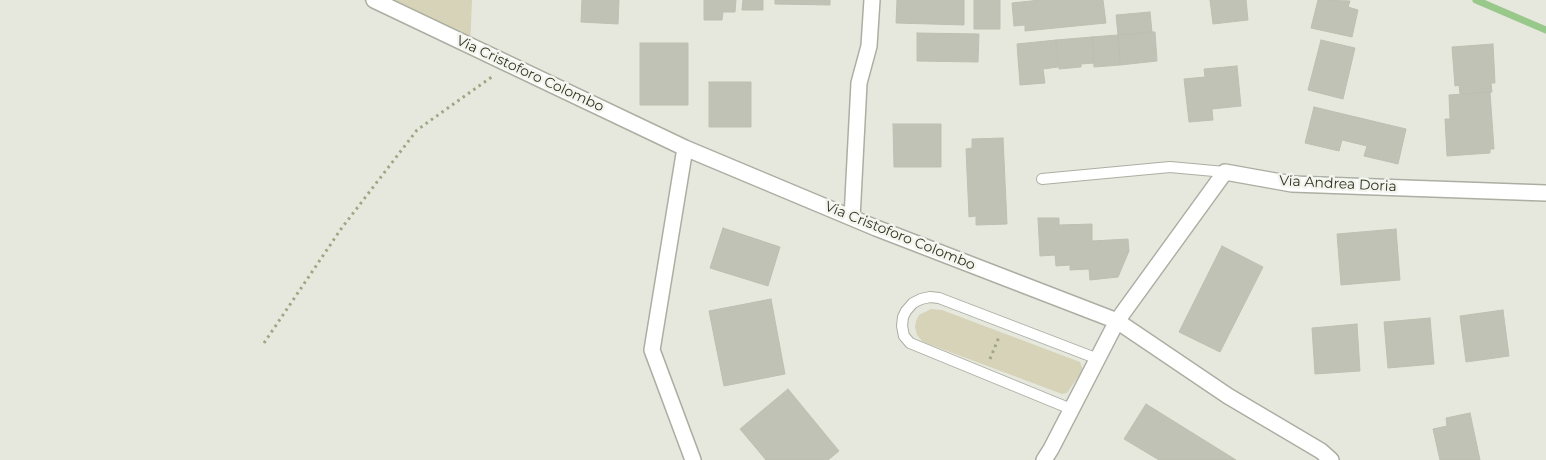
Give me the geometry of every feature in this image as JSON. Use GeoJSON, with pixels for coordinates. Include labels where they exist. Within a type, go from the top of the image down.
{"type":"FeatureCollection","features":[{"type":"Feature","properties":{"kind":"street","name":"Via Cristoforo Colombo"},"geometry":{"type":"LineString","coordinates":[[374,0],[685,148],[852,218],[1117,321],[1228,396],[1321,451],[1331,460]]}},
{"type":"Feature","properties":{"kind":"street"},"geometry":{"type":"LineString","coordinates":[[852,218],[859,83],[869,46],[872,0]]}},
{"type":"Feature","properties":{"kind":"street"},"geometry":{"type":"LineString","coordinates":[[685,148],[652,350],[694,460]]}},
{"type":"Feature","properties":{"kind":"street"},"geometry":{"type":"LineString","coordinates":[[1044,460],[1117,321],[1225,172]]}},
{"type":"Feature","properties":{"kind":"street","name":"Via Andrea Doria"},"geometry":{"type":"LineString","coordinates":[[1225,172],[1292,184],[1546,193]]}},
{"type":"Feature","properties":{"kind":"lane"},"geometry":{"type":"LineString","coordinates":[[1042,179],[1170,167],[1225,172]]}},
{"type":"Feature","properties":{"kind":"lane"},"geometry":{"type":"LineString","coordinates":[[1072,409],[910,343],[904,336],[902,326],[906,311],[920,299],[939,298],[1098,359]]}},
{"type":"Feature","properties":{"kind":"path"},"geometry":{"type":"LineString","coordinates":[[264,343],[341,229],[417,130],[509,64]]}},
{"type":"Feature","properties":{"kind":"path"},"geometry":{"type":"LineString","coordinates":[[984,373],[1004,323]]}},
{"type":"Feature","properties":{"kind":"shaded area"},"geometry":{"type":"Polygon","coordinates":[[[363,0],[472,0],[470,50],[390,13],[363,0]]]}},
{"type":"Feature","properties":{"kind":"shaded area"},"geometry":{"type":"Polygon","coordinates":[[[931,309],[942,310],[1080,362],[1083,370],[1067,393],[1062,394],[926,343],[917,335],[915,327],[919,315],[931,309]]]}},
{"type":"Feature","properties":{"kind":"building"},"geometry":{"type":"Polygon","coordinates":[[[582,0],[619,0],[618,24],[581,22],[582,0]]]}},
{"type":"Feature","properties":{"kind":"building"},"geometry":{"type":"Polygon","coordinates":[[[704,0],[736,0],[735,12],[723,12],[722,20],[704,20],[704,0]]]}},
{"type":"Feature","properties":{"kind":"building"},"geometry":{"type":"Polygon","coordinates":[[[743,0],[763,0],[763,10],[742,10],[743,0]]]}},
{"type":"Feature","properties":{"kind":"building"},"geometry":{"type":"Polygon","coordinates":[[[775,0],[830,0],[830,5],[775,4],[775,0]]]}},
{"type":"Feature","properties":{"kind":"building"},"geometry":{"type":"Polygon","coordinates":[[[897,0],[964,0],[964,25],[896,23],[897,0]]]}},
{"type":"Feature","properties":{"kind":"building"},"geometry":{"type":"Polygon","coordinates":[[[974,0],[1000,0],[1000,29],[974,29],[974,0]]]}},
{"type":"Feature","properties":{"kind":"building"},"geometry":{"type":"Polygon","coordinates":[[[1040,0],[1103,0],[1106,23],[1025,31],[1025,25],[1014,26],[1012,3],[1040,0]]]}},
{"type":"Feature","properties":{"kind":"building"},"geometry":{"type":"Polygon","coordinates":[[[1210,0],[1246,0],[1248,20],[1213,24],[1210,0]]]}},
{"type":"Feature","properties":{"kind":"building"},"geometry":{"type":"Polygon","coordinates":[[[1318,0],[1350,1],[1348,7],[1358,10],[1352,37],[1311,28],[1318,0]]]}},
{"type":"Feature","properties":{"kind":"building"},"geometry":{"type":"Polygon","coordinates":[[[1150,12],[1152,32],[1118,35],[1116,15],[1150,12]]]}},
{"type":"Feature","properties":{"kind":"building"},"geometry":{"type":"Polygon","coordinates":[[[1155,32],[1157,61],[1120,65],[1118,35],[1155,32]]]}},
{"type":"Feature","properties":{"kind":"building"},"geometry":{"type":"Polygon","coordinates":[[[917,33],[979,34],[978,62],[917,61],[917,33]]]}},
{"type":"Feature","properties":{"kind":"building"},"geometry":{"type":"Polygon","coordinates":[[[1118,35],[1120,65],[1094,67],[1092,37],[1118,35]]]}},
{"type":"Feature","properties":{"kind":"building"},"geometry":{"type":"Polygon","coordinates":[[[1092,37],[1094,63],[1081,64],[1081,67],[1059,69],[1056,40],[1092,37]]]}},
{"type":"Feature","properties":{"kind":"building"},"geometry":{"type":"Polygon","coordinates":[[[1056,40],[1058,67],[1043,69],[1045,83],[1020,85],[1017,44],[1056,40]]]}},
{"type":"Feature","properties":{"kind":"building"},"geometry":{"type":"Polygon","coordinates":[[[1321,40],[1355,48],[1343,99],[1308,90],[1321,40]]]}},
{"type":"Feature","properties":{"kind":"building"},"geometry":{"type":"Polygon","coordinates":[[[640,43],[688,43],[688,105],[640,105],[640,43]]]}},
{"type":"Feature","properties":{"kind":"building"},"geometry":{"type":"Polygon","coordinates":[[[1493,44],[1495,83],[1491,83],[1492,92],[1460,94],[1459,85],[1455,86],[1452,47],[1493,44]]]}},
{"type":"Feature","properties":{"kind":"building"},"geometry":{"type":"Polygon","coordinates":[[[1237,66],[1241,106],[1212,109],[1213,120],[1189,122],[1184,79],[1205,77],[1204,69],[1237,66]]]}},
{"type":"Feature","properties":{"kind":"building"},"geometry":{"type":"Polygon","coordinates":[[[709,82],[751,82],[751,127],[709,127],[709,82]]]}},
{"type":"Feature","properties":{"kind":"building"},"geometry":{"type":"Polygon","coordinates":[[[1490,92],[1494,149],[1490,149],[1490,153],[1447,156],[1445,119],[1450,119],[1449,95],[1490,92]]]}},
{"type":"Feature","properties":{"kind":"building"},"geometry":{"type":"Polygon","coordinates":[[[1314,107],[1406,129],[1398,164],[1364,156],[1367,146],[1342,140],[1339,151],[1305,143],[1314,107]]]}},
{"type":"Feature","properties":{"kind":"building"},"geometry":{"type":"Polygon","coordinates":[[[893,124],[941,124],[941,167],[894,167],[893,124]]]}},
{"type":"Feature","properties":{"kind":"building"},"geometry":{"type":"Polygon","coordinates":[[[1003,138],[1007,224],[976,225],[976,216],[969,217],[966,149],[972,148],[972,139],[1003,138]]]}},
{"type":"Feature","properties":{"kind":"building"},"geometry":{"type":"Polygon","coordinates":[[[1038,218],[1059,218],[1059,225],[1092,224],[1092,241],[1128,239],[1129,251],[1118,277],[1090,280],[1089,269],[1070,270],[1070,265],[1056,266],[1055,255],[1040,256],[1038,218]]]}},
{"type":"Feature","properties":{"kind":"building"},"geometry":{"type":"Polygon","coordinates":[[[723,228],[780,247],[768,286],[710,268],[723,228]]]}},
{"type":"Feature","properties":{"kind":"building"},"geometry":{"type":"Polygon","coordinates":[[[1396,229],[1400,280],[1341,285],[1337,234],[1396,229]]]}},
{"type":"Feature","properties":{"kind":"building"},"geometry":{"type":"Polygon","coordinates":[[[1222,246],[1263,267],[1220,352],[1179,332],[1222,246]]]}},
{"type":"Feature","properties":{"kind":"building"},"geometry":{"type":"Polygon","coordinates":[[[771,299],[785,374],[724,386],[709,311],[771,299]]]}},
{"type":"Feature","properties":{"kind":"building"},"geometry":{"type":"Polygon","coordinates":[[[1503,310],[1509,356],[1466,362],[1460,316],[1503,310]]]}},
{"type":"Feature","properties":{"kind":"building"},"geometry":{"type":"Polygon","coordinates":[[[1430,318],[1434,364],[1388,368],[1384,322],[1430,318]]]}},
{"type":"Feature","properties":{"kind":"building"},"geometry":{"type":"Polygon","coordinates":[[[1357,324],[1360,371],[1315,374],[1312,328],[1357,324]]]}},
{"type":"Feature","properties":{"kind":"building"},"geometry":{"type":"Polygon","coordinates":[[[788,389],[839,451],[828,460],[766,460],[740,429],[788,389]]]}},
{"type":"Feature","properties":{"kind":"building"},"geometry":{"type":"Polygon","coordinates":[[[1146,404],[1236,460],[1159,460],[1124,439],[1146,404]]]}},
{"type":"Feature","properties":{"kind":"building"},"geometry":{"type":"Polygon","coordinates":[[[1470,413],[1480,460],[1440,460],[1433,429],[1447,426],[1446,418],[1470,413]]]}},
{"type":"Feature","properties":{"kind":"waterway"},"geometry":{"type":"LineString","coordinates":[[1476,0],[1546,30]]}}]}
